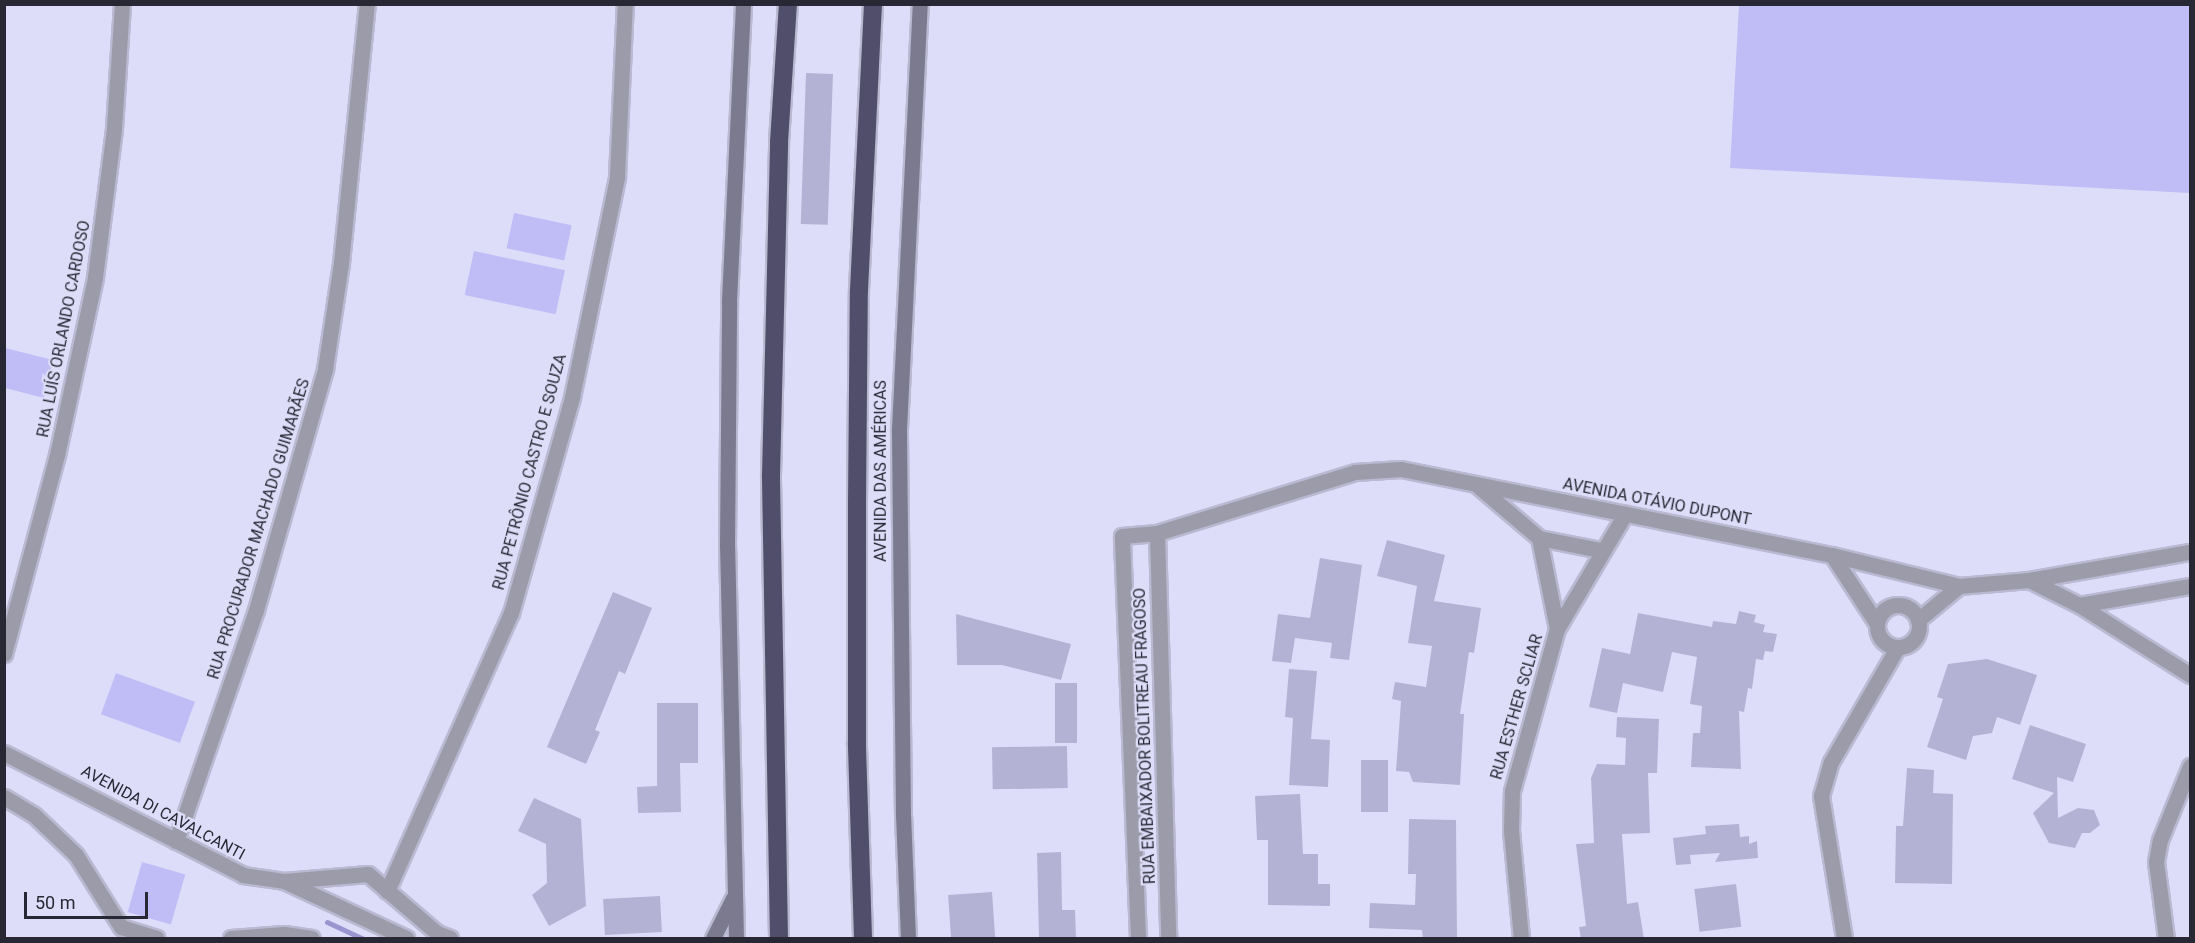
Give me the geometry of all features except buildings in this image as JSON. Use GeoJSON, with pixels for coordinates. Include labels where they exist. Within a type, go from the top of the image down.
{"type":"FeatureCollection","features":[{"type":"Feature","properties":{"kind":"highway"},"geometry":{"type":"LineString","coordinates":[[779,939],[771,475],[779,142],[788,4]]}},
{"type":"Feature","properties":{"kind":"highway","name":"AVENIDA DAS AMÉRICAS"},"geometry":{"type":"LineString","coordinates":[[863,939],[857,742],[857,468],[859,290],[873,4]]}},
{"type":"Feature","properties":{"kind":"main road"},"geometry":{"type":"LineString","coordinates":[[736,939],[727,633],[729,301],[742,4]]}},
{"type":"Feature","properties":{"kind":"main road","name":"AVENIDA DAS AMÉRICAS"},"geometry":{"type":"LineString","coordinates":[[908,939],[903,816],[899,429],[920,4]]}},
{"type":"Feature","properties":{"kind":"main road"},"geometry":{"type":"LineString","coordinates":[[712,939],[733,898]]}},
{"type":"Feature","properties":{"kind":"street","name":"RUA LUÍS ORLANDO CARDOSO"},"geometry":{"type":"LineString","coordinates":[[4,654],[57,455],[95,277],[114,128],[122,4]]}},
{"type":"Feature","properties":{"kind":"street","name":"RUA PROCURADOR MACHADO GUIMARÃES"},"geometry":{"type":"LineString","coordinates":[[176,841],[256,610],[325,369],[341,263],[367,4]]}},
{"type":"Feature","properties":{"kind":"street","name":"RUA PETRÔNIO CASTRO E SOUZA"},"geometry":{"type":"LineString","coordinates":[[387,891],[511,613],[572,397],[617,177],[625,4]]}},
{"type":"Feature","properties":{"kind":"street","name":"AVENIDA OTÁVIO DUPONT"},"geometry":{"type":"LineString","coordinates":[[1122,536],[1157,533],[1354,472],[1401,469],[1832,555],[1959,586],[2029,580],[2190,552]]}},
{"type":"Feature","properties":{"kind":"street"},"geometry":{"type":"LineString","coordinates":[[1475,484],[1539,538],[1601,550]]}},
{"type":"Feature","properties":{"kind":"street","name":"RUA ESTHER SCLIAR"},"geometry":{"type":"LineString","coordinates":[[1521,939],[1511,831],[1512,791],[1557,629],[1601,550],[1625,514]]}},
{"type":"Feature","properties":{"kind":"street","name":"RUA EMBAIXADOR BOLITREAU FRAGOSO"},"geometry":{"type":"LineString","coordinates":[[1157,533],[1168,939]]}},
{"type":"Feature","properties":{"kind":"street","name":"RUA EMBAIXADOR BOLITREAU FRAGOSO"},"geometry":{"type":"LineString","coordinates":[[1122,536],[1138,939]]}},
{"type":"Feature","properties":{"kind":"street","name":"RUA ESTHER SCLIAR"},"geometry":{"type":"LineString","coordinates":[[1539,538],[1557,629]]}},
{"type":"Feature","properties":{"kind":"street"},"geometry":{"type":"LineString","coordinates":[[1832,555],[1877,624],[1880,638],[1897,648]]}},
{"type":"Feature","properties":{"kind":"street"},"geometry":{"type":"LineString","coordinates":[[2029,580],[2079,605],[2190,675]]}},
{"type":"Feature","properties":{"kind":"street"},"geometry":{"type":"LineString","coordinates":[[1844,939],[1821,796],[1831,762],[1897,648],[1915,639],[1918,620],[1959,586]]}},
{"type":"Feature","properties":{"kind":"street"},"geometry":{"type":"LineString","coordinates":[[2079,605],[2190,586]]}},
{"type":"Feature","properties":{"kind":"street"},"geometry":{"type":"LineString","coordinates":[[1877,624],[1883,611],[1896,605],[1910,608],[1918,620]]}},
{"type":"Feature","properties":{"kind":"street","name":"AVENIDA DI CAVALCANTI"},"geometry":{"type":"LineString","coordinates":[[4,753],[243,875],[284,882],[406,939]]}},
{"type":"Feature","properties":{"kind":"street"},"geometry":{"type":"LineString","coordinates":[[2166,939],[2156,862],[2160,840],[2190,766]]}},
{"type":"Feature","properties":{"kind":"street"},"geometry":{"type":"LineString","coordinates":[[4,797],[34,815],[76,855],[121,927],[156,939]]}},
{"type":"Feature","properties":{"kind":"street"},"geometry":{"type":"LineString","coordinates":[[284,882],[368,874],[443,936]]}},
{"type":"Feature","properties":{"kind":"street"},"geometry":{"type":"LineString","coordinates":[[231,939],[284,934],[312,939]]}},
{"type":"Feature","properties":{"kind":"shaded area"},"geometry":{"type":"Polygon","coordinates":[[[1739,5],[2190,5],[2190,193],[1730,168],[1739,5]]]}},
{"type":"Feature","properties":{"kind":"shaded area"},"geometry":{"type":"Polygon","coordinates":[[[514,213],[572,225],[564,260],[507,248],[514,213]]]}},
{"type":"Feature","properties":{"kind":"shaded area"},"geometry":{"type":"Polygon","coordinates":[[[474,251],[565,270],[556,314],[465,295],[474,251]]]}},
{"type":"Feature","properties":{"kind":"shaded area"},"geometry":{"type":"Polygon","coordinates":[[[5,348],[53,360],[44,398],[5,388],[5,348]]]}},
{"type":"Feature","properties":{"kind":"shaded area"},"geometry":{"type":"Polygon","coordinates":[[[116,673],[195,702],[180,743],[101,714],[116,673]]]}},
{"type":"Feature","properties":{"kind":"shaded area"},"geometry":{"type":"Polygon","coordinates":[[[142,862],[185,874],[171,924],[128,912],[142,862]]]}},
{"type":"Feature","properties":{"kind":"waterway"},"geometry":{"type":"LineString","coordinates":[[327,922],[362,938]]}}]}
